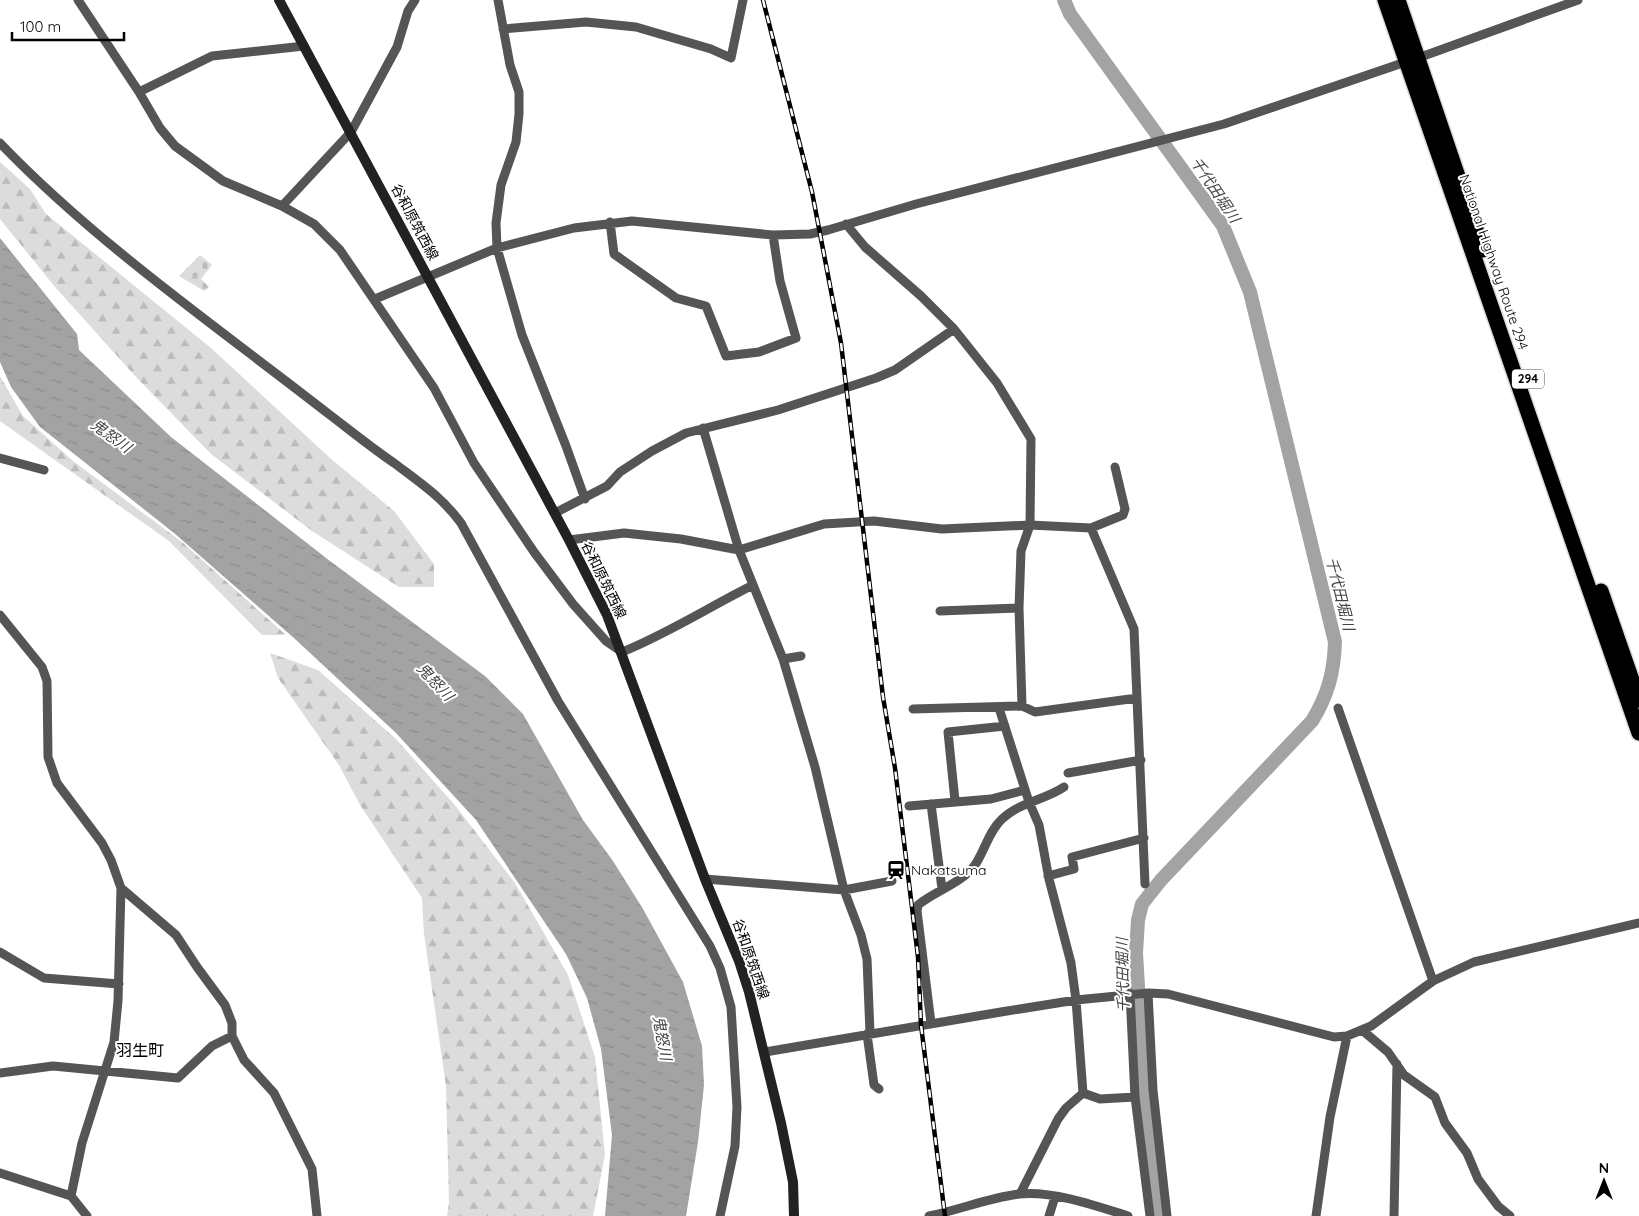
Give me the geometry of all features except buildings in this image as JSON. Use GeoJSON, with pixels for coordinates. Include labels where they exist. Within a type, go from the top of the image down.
{"type":"FeatureCollection","features":[{"type":"Feature","properties":{"kind":"highway","name":"National Highway Route 294"},"geometry":{"type":"LineString","coordinates":[[1385,0],[1412,60],[1639,700]]}},
{"type":"Feature","properties":{"kind":"highway","name":"National Highway Route 294"},"geometry":{"type":"LineString","coordinates":[[1398,0],[1412,60],[1639,733]]}},
{"type":"Feature","properties":{"kind":"main road","name":"谷和原筑西線"},"geometry":{"type":"LineString","coordinates":[[279,0],[555,513],[607,615],[705,879],[739,961],[765,1052],[793,1182],[794,1216]]}},
{"type":"Feature","properties":{"kind":"street"},"geometry":{"type":"LineString","coordinates":[[78,0],[139,92],[160,128],[175,146],[223,181],[282,206],[314,224],[340,250],[434,388],[474,463],[534,552],[573,604],[606,641],[622,652],[655,639],[694,615],[753,585]]}},
{"type":"Feature","properties":{"kind":"street"},"geometry":{"type":"LineString","coordinates":[[282,206],[351,132],[397,47],[408,11],[416,0]]}},
{"type":"Feature","properties":{"kind":"street"},"geometry":{"type":"LineString","coordinates":[[498,0],[503,29],[519,92],[520,114],[516,142],[501,185],[496,223],[497,248],[522,335],[566,446],[584,498]]}},
{"type":"Feature","properties":{"kind":"street"},"geometry":{"type":"LineString","coordinates":[[503,29],[586,22],[636,27],[711,49],[731,58],[743,0]]}},
{"type":"Feature","properties":{"kind":"street"},"geometry":{"type":"LineString","coordinates":[[375,299],[497,248],[574,228],[610,222],[632,221],[697,226],[743,233],[773,235],[810,234],[1224,124],[1412,60],[1578,0]]}},
{"type":"Feature","properties":{"kind":"street"},"geometry":{"type":"LineString","coordinates":[[139,92],[212,56],[304,46]]}},
{"type":"Feature","properties":{"kind":"street"},"geometry":{"type":"LineString","coordinates":[[0,143],[26,170],[122,253],[347,428],[433,491],[448,505],[461,523],[558,701],[710,946],[720,968],[731,1007],[738,1107],[735,1146],[720,1216]]}},
{"type":"Feature","properties":{"kind":"street"},"geometry":{"type":"LineString","coordinates":[[610,222],[614,254],[676,298],[706,306],[726,356],[759,352],[796,338],[780,281],[773,235]]}},
{"type":"Feature","properties":{"kind":"street"},"geometry":{"type":"LineString","coordinates":[[846,224],[865,247],[921,296],[954,329],[998,383],[1031,439],[1030,525],[1021,551],[1018,608],[1022,706]]}},
{"type":"Feature","properties":{"kind":"street"},"geometry":{"type":"LineString","coordinates":[[555,513],[608,486],[620,472],[652,451],[686,433],[778,410],[876,378],[895,370],[954,329]]}},
{"type":"Feature","properties":{"kind":"street"},"geometry":{"type":"LineString","coordinates":[[703,428],[739,550],[782,659],[815,767],[844,890],[861,935],[867,959],[868,1034],[874,1085],[879,1089]]}},
{"type":"Feature","properties":{"kind":"street"},"geometry":{"type":"LineString","coordinates":[[0,458],[44,470]]}},
{"type":"Feature","properties":{"kind":"street"},"geometry":{"type":"LineString","coordinates":[[569,540],[624,533],[681,539],[739,550],[824,524],[874,521],[942,529],[1030,525],[1092,528],[1124,515],[1125,509],[1115,467]]}},
{"type":"Feature","properties":{"kind":"street"},"geometry":{"type":"LineString","coordinates":[[1092,528],[1134,629],[1141,760],[1144,884]]}},
{"type":"Feature","properties":{"kind":"street"},"geometry":{"type":"LineString","coordinates":[[940,610],[1018,608]]}},
{"type":"Feature","properties":{"kind":"street"},"geometry":{"type":"LineString","coordinates":[[0,615],[42,667],[48,681],[48,757],[57,783],[102,843],[111,860],[121,888],[119,984],[114,1042],[82,1144],[71,1196]]}},
{"type":"Feature","properties":{"kind":"street"},"geometry":{"type":"LineString","coordinates":[[782,659],[801,656]]}},
{"type":"Feature","properties":{"kind":"street"},"geometry":{"type":"LineString","coordinates":[[913,709],[1022,706],[1034,712],[1137,698]]}},
{"type":"Feature","properties":{"kind":"street"},"geometry":{"type":"LineString","coordinates":[[999,708],[1029,802],[1039,825],[1048,876],[1071,963],[1076,1000],[1083,1093],[1066,1108],[1058,1119],[1020,1194]]}},
{"type":"Feature","properties":{"kind":"street"},"geometry":{"type":"LineString","coordinates":[[1338,708],[1433,981]]}},
{"type":"Feature","properties":{"kind":"street"},"geometry":{"type":"LineString","coordinates":[[955,800],[948,732],[1005,726]]}},
{"type":"Feature","properties":{"kind":"street"},"geometry":{"type":"LineString","coordinates":[[1068,773],[1141,760]]}},
{"type":"Feature","properties":{"kind":"street"},"geometry":{"type":"LineString","coordinates":[[931,1023],[917,911],[918,905],[974,866],[993,829],[1002,819],[1029,802],[1056,793],[1064,787]]}},
{"type":"Feature","properties":{"kind":"street"},"geometry":{"type":"LineString","coordinates":[[909,806],[955,800],[991,799],[1025,790]]}},
{"type":"Feature","properties":{"kind":"street"},"geometry":{"type":"LineString","coordinates":[[931,804],[942,888]]}},
{"type":"Feature","properties":{"kind":"street"},"geometry":{"type":"LineString","coordinates":[[1048,876],[1074,869],[1072,857],[1144,838]]}},
{"type":"Feature","properties":{"kind":"street"},"geometry":{"type":"LineString","coordinates":[[705,879],[844,890],[892,881]]}},
{"type":"Feature","properties":{"kind":"street"},"geometry":{"type":"LineString","coordinates":[[121,888],[176,935],[225,1005],[232,1023],[232,1036],[244,1060],[274,1093],[312,1169],[317,1216]]}},
{"type":"Feature","properties":{"kind":"street"},"geometry":{"type":"LineString","coordinates":[[765,1052],[931,1023],[1130,993],[1168,994],[1334,1037],[1347,1036],[1362,1030],[1433,981],[1474,962],[1639,923]]}},
{"type":"Feature","properties":{"kind":"street"},"geometry":{"type":"LineString","coordinates":[[0,952],[44,978],[119,984]]}},
{"type":"Feature","properties":{"kind":"street"},"geometry":{"type":"LineString","coordinates":[[1130,993],[1135,1097],[1150,1216]]}},
{"type":"Feature","properties":{"kind":"street"},"geometry":{"type":"LineString","coordinates":[[1148,993],[1153,1090],[1167,1216]]}},
{"type":"Feature","properties":{"kind":"street"},"geometry":{"type":"LineString","coordinates":[[1362,1030],[1388,1052],[1404,1074],[1434,1098],[1445,1123],[1468,1153],[1478,1180],[1498,1206],[1510,1216]]}},
{"type":"Feature","properties":{"kind":"street"},"geometry":{"type":"LineString","coordinates":[[0,1073],[53,1066],[178,1078],[212,1046],[232,1036]]}},
{"type":"Feature","properties":{"kind":"street"},"geometry":{"type":"LineString","coordinates":[[1316,1216],[1330,1117],[1347,1036]]}},
{"type":"Feature","properties":{"kind":"street"},"geometry":{"type":"LineString","coordinates":[[1394,1216],[1397,1064]]}},
{"type":"Feature","properties":{"kind":"street"},"geometry":{"type":"LineString","coordinates":[[1083,1093],[1100,1099],[1135,1097]]}},
{"type":"Feature","properties":{"kind":"street"},"geometry":{"type":"LineString","coordinates":[[0,1173],[71,1196],[87,1216]]}},
{"type":"Feature","properties":{"kind":"street"},"geometry":{"type":"LineString","coordinates":[[929,1216],[1020,1194],[1055,1197],[1082,1202],[1128,1216]]}},
{"type":"Feature","properties":{"kind":"street"},"geometry":{"type":"LineString","coordinates":[[1049,1216],[1055,1197]]}},
{"type":"Feature","properties":{"kind":"green space"},"geometry":{"type":"Polygon","coordinates":[[[0,162],[30,189],[46,214],[211,348],[330,458],[394,511],[434,564],[434,587],[399,587],[312,531],[211,454],[136,377],[55,287],[0,219],[0,162]]]}},
{"type":"Feature","properties":{"kind":"green space"},"geometry":{"type":"Polygon","coordinates":[[[200,255],[212,265],[201,279],[209,287],[204,291],[179,276],[200,255]]]}},
{"type":"Feature","properties":{"kind":"green space"},"geometry":{"type":"Polygon","coordinates":[[[0,376],[23,416],[73,461],[182,542],[286,635],[262,635],[169,541],[0,421],[0,376]]]}},
{"type":"Feature","properties":{"kind":"green space"},"geometry":{"type":"Polygon","coordinates":[[[270,653],[318,670],[396,739],[454,804],[515,883],[568,975],[595,1057],[605,1155],[593,1216],[447,1216],[449,1202],[446,1086],[424,934],[422,898],[360,805],[339,765],[278,678],[270,653]]]}},
{"type":"Feature","properties":{"kind":"water","name":"鬼怒川"},"geometry":{"type":"Polygon","coordinates":[[[0,238],[77,334],[79,350],[171,437],[330,561],[485,676],[523,714],[583,820],[613,861],[643,909],[683,982],[702,1046],[704,1085],[698,1142],[686,1216],[605,1216],[612,1135],[601,1049],[587,998],[566,954],[476,820],[396,733],[295,639],[174,533],[40,427],[11,387],[0,362],[0,238]]]}},
{"type":"Feature","properties":{"kind":"waterway","name":"千代田堀川"},"geometry":{"type":"LineString","coordinates":[[1064,0],[1070,14],[1223,226],[1250,292],[1335,642],[1329,683],[1312,721],[1161,880],[1142,904],[1138,920],[1136,953],[1143,1070],[1159,1216]]}},
{"type":"Feature","properties":{"kind":"railway"},"geometry":{"type":"LineString","coordinates":[[763,0],[812,192],[841,343],[883,697],[895,768],[918,957],[921,1025],[945,1216]]}},
{"type":"Feature","properties":{"kind":"place","name":"Nakatsuma"},"geometry":{"type":"Point","coordinates":[896,870]}},
{"type":"Feature","properties":{"kind":"district","name":"羽生町"},"geometry":{"type":"Point","coordinates":[140,1050]}}]}
